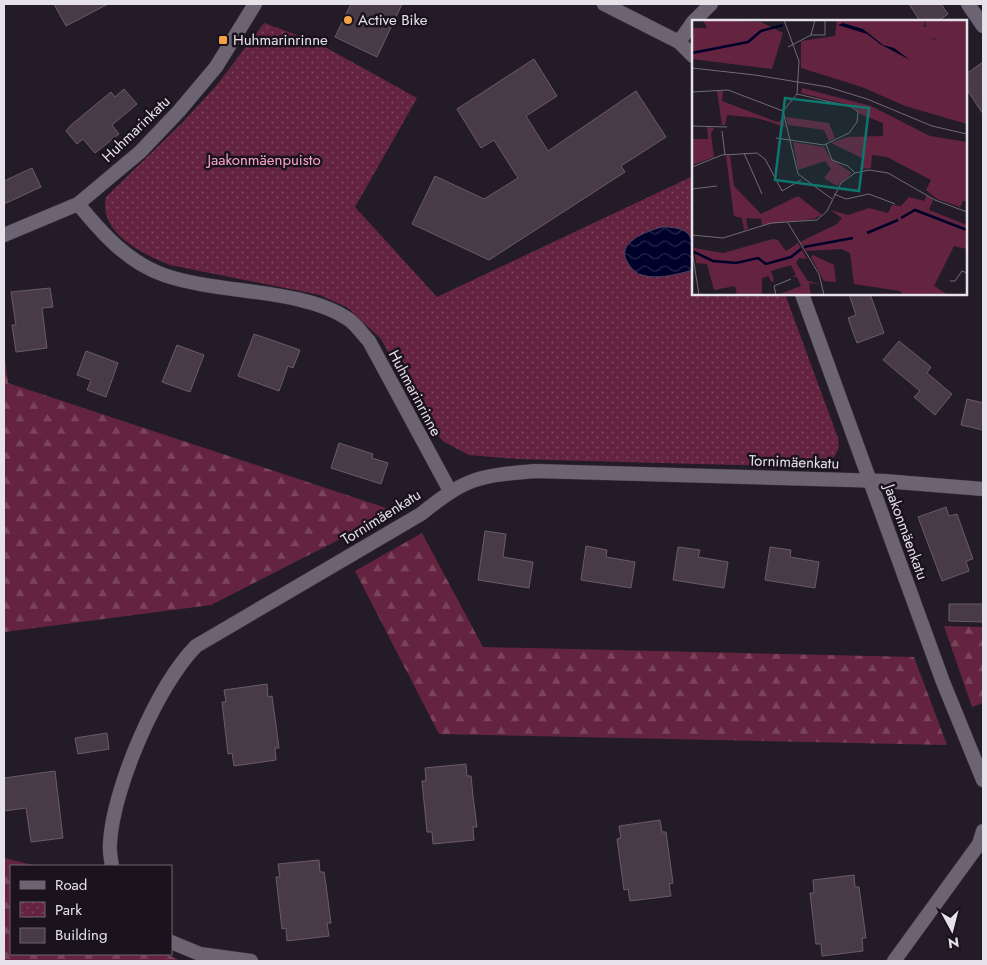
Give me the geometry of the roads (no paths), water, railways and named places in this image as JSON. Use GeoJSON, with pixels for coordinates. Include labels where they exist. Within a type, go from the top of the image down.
{"type":"FeatureCollection","features":[{"type":"Feature","properties":{"kind":"street","name":"Huhmarinkatu"},"geometry":{"type":"LineString","coordinates":[[4,235],[78,204],[140,152],[179,111],[216,67],[254,4]]}},
{"type":"Feature","properties":{"kind":"street"},"geometry":{"type":"LineString","coordinates":[[604,4],[679,42],[692,55]]}},
{"type":"Feature","properties":{"kind":"street"},"geometry":{"type":"LineString","coordinates":[[696,20],[711,4]]}},
{"type":"Feature","properties":{"kind":"street"},"geometry":{"type":"LineString","coordinates":[[968,4],[983,26]]}},
{"type":"Feature","properties":{"kind":"street"},"geometry":{"type":"LineString","coordinates":[[679,42],[692,25]]}},
{"type":"Feature","properties":{"kind":"street","name":"Huhmarinrinne"},"geometry":{"type":"LineString","coordinates":[[78,204],[110,242],[163,275],[203,285],[299,301],[333,310],[350,320],[369,341],[450,491]]}},
{"type":"Feature","properties":{"kind":"street","name":"Jaakonmäenkatu"},"geometry":{"type":"LineString","coordinates":[[802,295],[943,682],[983,780]]}},
{"type":"Feature","properties":{"kind":"street","name":"Tornimäenkatu"},"geometry":{"type":"LineString","coordinates":[[112,865],[110,845],[112,830],[123,784],[142,735],[183,660],[196,646],[421,514],[450,491],[471,480],[486,475],[535,471],[870,480],[983,489]]}},
{"type":"Feature","properties":{"kind":"street"},"geometry":{"type":"LineString","coordinates":[[894,961],[979,844],[983,831]]}},
{"type":"Feature","properties":{"kind":"street"},"geometry":{"type":"LineString","coordinates":[[172,942],[200,954],[251,961]]}},
{"type":"Feature","properties":{"kind":"water"},"geometry":{"type":"Polygon","coordinates":[[[662,227],[682,230],[687,233],[691,238],[692,244],[692,270],[655,277],[636,272],[628,263],[625,250],[634,239],[662,227]]]}},
{"type":"Feature","properties":{"kind":"place","name":"Active Bike"},"geometry":{"type":"Point","coordinates":[348,20]}},
{"type":"Feature","properties":{"kind":"place","name":"Huhmarinrinne"},"geometry":{"type":"Point","coordinates":[223,40]}},
{"type":"Feature","properties":{"kind":"park label","name":"Jaakonmäenpuisto"},"geometry":{"type":"Point","coordinates":[264,160]}}]}
